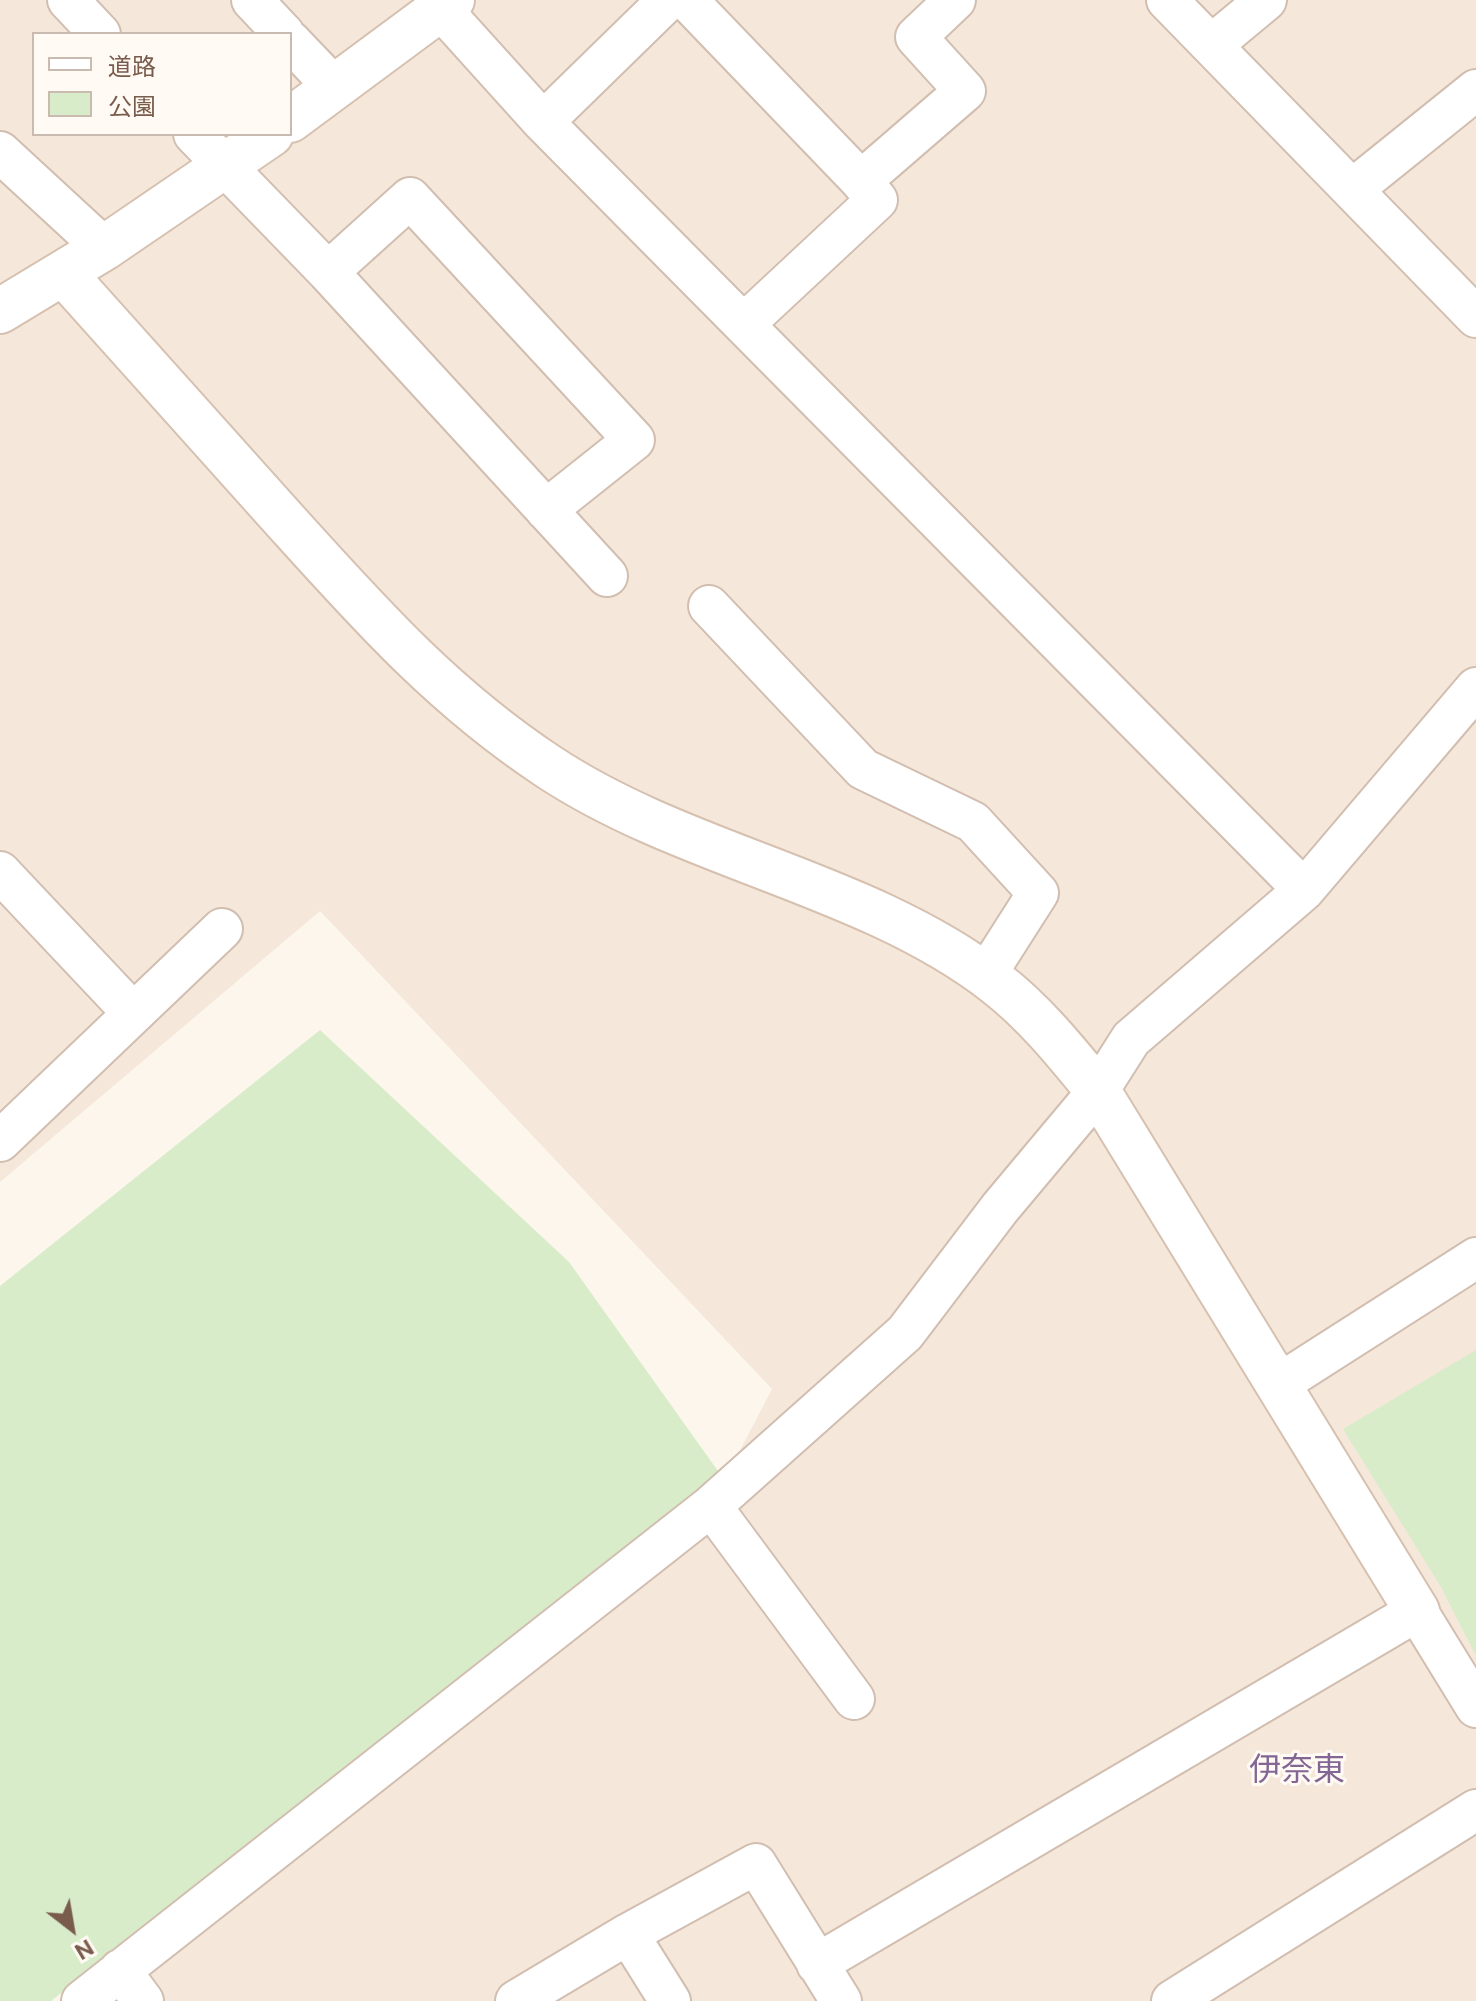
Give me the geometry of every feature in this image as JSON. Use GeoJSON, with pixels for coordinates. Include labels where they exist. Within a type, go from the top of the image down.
{"type":"FeatureCollection","features":[{"type":"Feature","properties":{"kind":"street"},"geometry":{"type":"LineString","coordinates":[[68,0],[98,32]]}},
{"type":"Feature","properties":{"kind":"street"},"geometry":{"type":"LineString","coordinates":[[252,0],[282,32]]}},
{"type":"Feature","properties":{"kind":"street"},"geometry":{"type":"LineString","coordinates":[[543,122],[668,0]]}},
{"type":"Feature","properties":{"kind":"street"},"geometry":{"type":"LineString","coordinates":[[687,0],[877,200],[744,324]]}},
{"type":"Feature","properties":{"kind":"street"},"geometry":{"type":"LineString","coordinates":[[861,181],[965,91],[916,37],[955,0]]}},
{"type":"Feature","properties":{"kind":"street"},"geometry":{"type":"LineString","coordinates":[[1167,0],[1476,317]]}},
{"type":"Feature","properties":{"kind":"street"},"geometry":{"type":"LineString","coordinates":[[1213,44],[1266,0]]}},
{"type":"Feature","properties":{"kind":"street"},"geometry":{"type":"LineString","coordinates":[[292,118],[447,4],[543,122],[1304,890]]}},
{"type":"Feature","properties":{"kind":"street"},"geometry":{"type":"LineString","coordinates":[[292,43],[334,87]]}},
{"type":"Feature","properties":{"kind":"street"},"geometry":{"type":"LineString","coordinates":[[1353,189],[1476,90]]}},
{"type":"Feature","properties":{"kind":"street"},"geometry":{"type":"LineString","coordinates":[[196,136],[328,272],[607,576]]}},
{"type":"Feature","properties":{"kind":"street"},"geometry":{"type":"LineString","coordinates":[[0,311],[104,248],[226,168],[268,136]]}},
{"type":"Feature","properties":{"kind":"street"},"geometry":{"type":"LineString","coordinates":[[0,152],[104,248]]}},
{"type":"Feature","properties":{"kind":"street"},"geometry":{"type":"LineString","coordinates":[[328,272],[410,198],[634,440],[546,510]]}},
{"type":"Feature","properties":{"kind":"street"},"geometry":{"type":"LineString","coordinates":[[64,274],[391,639],[479,720],[551,769],[643,821],[867,911],[936,945],[985,976],[1058,1042],[1098,1091],[1476,1707]]}},
{"type":"Feature","properties":{"kind":"street"},"geometry":{"type":"LineString","coordinates":[[709,606],[863,769],[973,822],[1038,893],[985,976]]}},
{"type":"Feature","properties":{"kind":"street"},"geometry":{"type":"LineString","coordinates":[[82,2001],[131,1985],[711,1506],[905,1333],[1000,1208],[1098,1091],[1131,1039],[1304,890],[1476,688]]}},
{"type":"Feature","properties":{"kind":"street"},"geometry":{"type":"LineString","coordinates":[[0,872],[133,1013]]}},
{"type":"Feature","properties":{"kind":"street"},"geometry":{"type":"LineString","coordinates":[[0,1141],[222,929]]}},
{"type":"Feature","properties":{"kind":"street"},"geometry":{"type":"LineString","coordinates":[[1279,1384],[1476,1258]]}},
{"type":"Feature","properties":{"kind":"street"},"geometry":{"type":"LineString","coordinates":[[711,1506],[854,1699]]}},
{"type":"Feature","properties":{"kind":"street"},"geometry":{"type":"LineString","coordinates":[[817,1964],[1417,1611]]}},
{"type":"Feature","properties":{"kind":"street"},"geometry":{"type":"LineString","coordinates":[[1172,2001],[1476,1810]]}},
{"type":"Feature","properties":{"kind":"street"},"geometry":{"type":"LineString","coordinates":[[516,2001],[628,1934],[756,1864],[841,2001]]}},
{"type":"Feature","properties":{"kind":"street"},"geometry":{"type":"LineString","coordinates":[[628,1934],[670,2001]]}},
{"type":"Feature","properties":{"kind":"shaded area"},"geometry":{"type":"Polygon","coordinates":[[[0,0],[1476,0],[1476,2001],[84,2001],[711,1506],[772,1389],[320,911],[0,1182],[0,0]]]}},
{"type":"Feature","properties":{"kind":"green space"},"geometry":{"type":"Polygon","coordinates":[[[320,1030],[569,1262],[723,1478],[51,2001],[0,2001],[0,1286],[320,1030]]]}},
{"type":"Feature","properties":{"kind":"green space"},"geometry":{"type":"Polygon","coordinates":[[[1476,1350],[1476,1656],[1441,1587],[1343,1429],[1476,1350]]]}},
{"type":"Feature","properties":{"kind":"district","name":"伊奈東"},"geometry":{"type":"Point","coordinates":[1297,1770]}}]}
